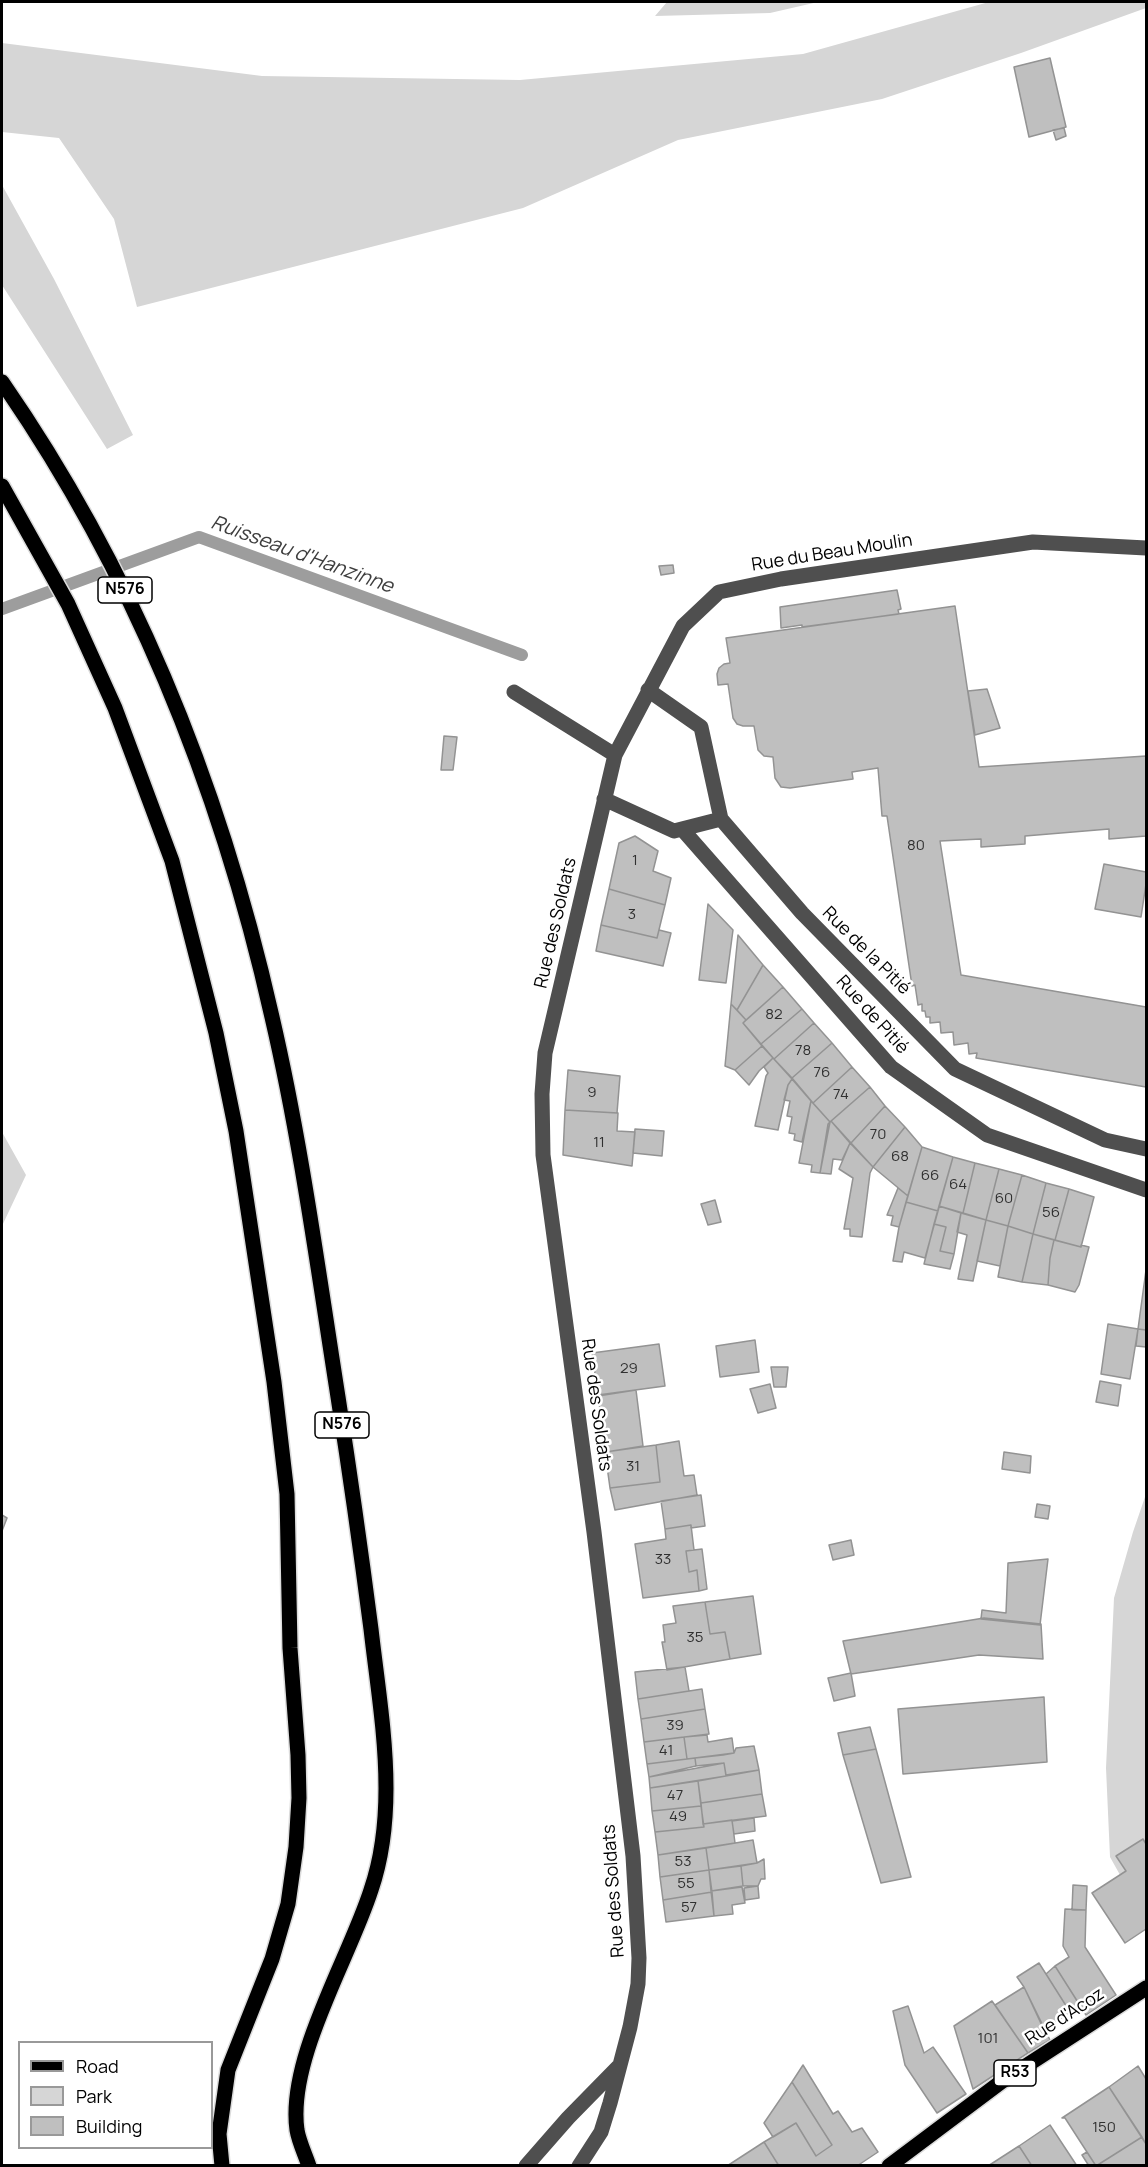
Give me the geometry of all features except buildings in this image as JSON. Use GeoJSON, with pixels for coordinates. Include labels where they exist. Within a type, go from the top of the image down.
{"type":"FeatureCollection","features":[{"type":"Feature","properties":{"kind":"main road","name":"N576"},"geometry":{"type":"LineString","coordinates":[[2,382],[75,496],[122,583],[194,751],[220,825],[251,934],[275,1030],[295,1132],[361,1551],[383,1724],[386,1791],[382,1839],[373,1885],[310,2044],[297,2093],[298,2132],[309,2166]]}},
{"type":"Feature","properties":{"kind":"main road"},"geometry":{"type":"LineString","coordinates":[[2,486],[68,604],[115,708],[172,861],[216,1033],[236,1131],[274,1382],[286,1494],[290,1648],[298,1755],[299,1798],[296,1847],[288,1904],[272,1959],[228,2070],[219,2134],[222,2166]]}},
{"type":"Feature","properties":{"kind":"main road","name":"Rue d'Acoz"},"geometry":{"type":"LineString","coordinates":[[889,2166],[1001,2082],[1146,1988]]}},
{"type":"Feature","properties":{"kind":"street","name":"Rue du Beau Moulin"},"geometry":{"type":"LineString","coordinates":[[615,755],[683,626],[720,592],[781,579],[1034,542],[1146,548]]}},
{"type":"Feature","properties":{"kind":"street","name":"Rue de la Pitié"},"geometry":{"type":"LineString","coordinates":[[648,690],[701,727],[721,819],[802,913],[955,1069],[1105,1140],[1146,1149]]}},
{"type":"Feature","properties":{"kind":"street"},"geometry":{"type":"LineString","coordinates":[[514,692],[615,755]]}},
{"type":"Feature","properties":{"kind":"street","name":"Rue des Soldats"},"geometry":{"type":"LineString","coordinates":[[579,2166],[601,2132],[620,2065],[638,1984],[639,1958],[633,1856],[594,1532],[543,1155],[542,1094],[545,1053],[615,755]]}},
{"type":"Feature","properties":{"kind":"street"},"geometry":{"type":"LineString","coordinates":[[604,799],[675,831],[721,819]]}},
{"type":"Feature","properties":{"kind":"street","name":"Rue de Pitié"},"geometry":{"type":"LineString","coordinates":[[682,829],[891,1067],[987,1135],[1146,1190]]}},
{"type":"Feature","properties":{"kind":"street"},"geometry":{"type":"LineString","coordinates":[[526,2166],[568,2118],[620,2065]]}},
{"type":"Feature","properties":{"kind":"green space"},"geometry":{"type":"Polygon","coordinates":[[[667,2],[818,2],[770,13],[655,16],[667,2]]]}},
{"type":"Feature","properties":{"kind":"green space"},"geometry":{"type":"Polygon","coordinates":[[[989,2],[1146,2],[1146,8],[1021,53],[882,99],[678,140],[523,208],[137,307],[114,219],[59,138],[2,132],[2,43],[262,76],[520,80],[803,54],[989,2]]]}},
{"type":"Feature","properties":{"kind":"green space"},"geometry":{"type":"Polygon","coordinates":[[[2,185],[54,279],[133,435],[107,449],[2,285],[2,185]]]}},
{"type":"Feature","properties":{"kind":"green space"},"geometry":{"type":"Polygon","coordinates":[[[2,1132],[26,1175],[2,1226],[2,1132]]]}},
{"type":"Feature","properties":{"kind":"green space"},"geometry":{"type":"Polygon","coordinates":[[[1146,1494],[1146,1895],[1134,1900],[1110,1857],[1106,1768],[1114,1598],[1146,1494]]]}},
{"type":"Feature","properties":{"kind":"waterway","name":"Ruisseau d'Hanzinne"},"geometry":{"type":"LineString","coordinates":[[2,609],[199,537],[522,655]]}}]}
